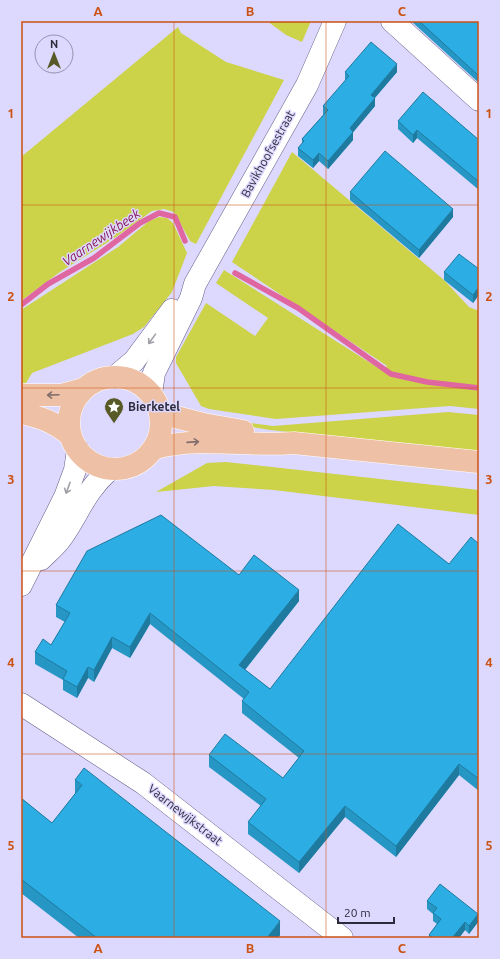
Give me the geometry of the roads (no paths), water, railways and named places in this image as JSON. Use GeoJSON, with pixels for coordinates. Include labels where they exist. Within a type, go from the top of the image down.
{"type":"FeatureCollection","features":[{"type":"Feature","properties":{"kind":"main road"},"geometry":{"type":"LineString","coordinates":[[21,413],[44,418],[56,424],[74,442],[83,457],[92,464],[110,469],[123,469],[133,466],[147,457],[155,448],[160,437],[162,420],[158,404],[144,386],[134,380],[115,377],[93,382],[83,389],[75,399],[68,419],[74,442]]}},
{"type":"Feature","properties":{"kind":"main road"},"geometry":{"type":"LineString","coordinates":[[21,395],[61,395],[83,389]]}},
{"type":"Feature","properties":{"kind":"main road"},"geometry":{"type":"LineString","coordinates":[[160,414],[203,424],[273,436],[294,443]]}},
{"type":"Feature","properties":{"kind":"main road"},"geometry":{"type":"LineString","coordinates":[[155,448],[177,443],[201,441],[268,445],[294,443],[479,462]]}},
{"type":"Feature","properties":{"kind":"street","name":"Bavikhoofsestraat"},"geometry":{"type":"LineString","coordinates":[[151,394],[154,373],[191,298],[195,284],[307,85],[335,21]]}},
{"type":"Feature","properties":{"kind":"street"},"geometry":{"type":"LineString","coordinates":[[392,21],[479,100]]}},
{"type":"Feature","properties":{"kind":"street","name":"Bavikhoofsestraat"},"geometry":{"type":"LineString","coordinates":[[115,377],[134,361],[182,295],[195,284]]}},
{"type":"Feature","properties":{"kind":"street"},"geometry":{"type":"LineString","coordinates":[[26,577],[65,497],[75,470],[74,442]]}},
{"type":"Feature","properties":{"kind":"street"},"geometry":{"type":"LineString","coordinates":[[26,577],[62,538],[95,482],[110,469]]}},
{"type":"Feature","properties":{"kind":"street","name":"Vaarnewijkstraat"},"geometry":{"type":"LineString","coordinates":[[21,704],[143,783],[342,938]]}},
{"type":"Feature","properties":{"kind":"waterway","name":"Vaarnewijkbeek"},"geometry":{"type":"LineString","coordinates":[[21,305],[48,284],[94,258],[140,223],[159,213],[175,217],[185,241]]}},
{"type":"Feature","properties":{"kind":"waterway"},"geometry":{"type":"LineString","coordinates":[[235,273],[298,308],[391,374],[427,382],[479,388]]}},
{"type":"Feature","properties":{"kind":"place","name":"Bierketel"},"geometry":{"type":"Point","coordinates":[114,424]}}]}
